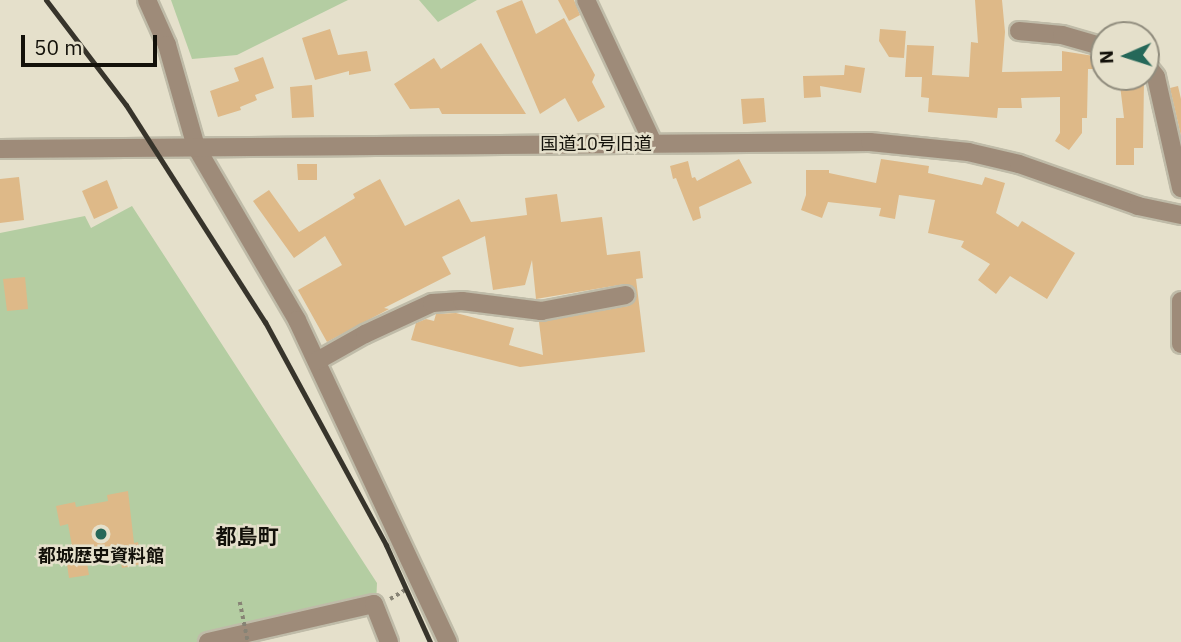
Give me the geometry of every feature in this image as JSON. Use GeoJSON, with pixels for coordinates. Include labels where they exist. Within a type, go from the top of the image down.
{"type":"FeatureCollection","features":[{"type":"Feature","properties":{"kind":"street"},"geometry":{"type":"LineString","coordinates":[[148,0],[167,45],[196,147],[278,286],[317,361],[447,642]]}},
{"type":"Feature","properties":{"kind":"street"},"geometry":{"type":"LineString","coordinates":[[586,0],[653,144]]}},
{"type":"Feature","properties":{"kind":"street"},"geometry":{"type":"LineString","coordinates":[[1019,31],[1062,35],[1090,43]]}},
{"type":"Feature","properties":{"kind":"street"},"geometry":{"type":"LineString","coordinates":[[1159,91],[1181,188]]}},
{"type":"Feature","properties":{"kind":"street","name":"国道10号旧道"},"geometry":{"type":"LineString","coordinates":[[0,149],[870,142],[924,145],[1019,164],[1139,206],[1181,215]]}},
{"type":"Feature","properties":{"kind":"street"},"geometry":{"type":"LineString","coordinates":[[317,361],[365,334],[432,303],[462,301],[541,310],[626,295]]}},
{"type":"Feature","properties":{"kind":"street"},"geometry":{"type":"LineString","coordinates":[[1181,301],[1181,344]]}},
{"type":"Feature","properties":{"kind":"street"},"geometry":{"type":"LineString","coordinates":[[208,642],[351,607],[376,606],[389,642]]}},
{"type":"Feature","properties":{"kind":"path"},"geometry":{"type":"LineString","coordinates":[[376,606],[419,580]]}},
{"type":"Feature","properties":{"kind":"path"},"geometry":{"type":"LineString","coordinates":[[240,602],[248,642]]}},
{"type":"Feature","properties":{"kind":"green space"},"geometry":{"type":"Polygon","coordinates":[[[171,0],[348,0],[237,55],[192,59],[171,0]]]}},
{"type":"Feature","properties":{"kind":"green space"},"geometry":{"type":"Polygon","coordinates":[[[419,0],[477,0],[438,22],[419,0]]]}},
{"type":"Feature","properties":{"kind":"green space"},"geometry":{"type":"Polygon","coordinates":[[[132,206],[377,583],[376,606],[208,642],[0,642],[0,233],[85,216],[91,228],[132,206]]]}},
{"type":"Feature","properties":{"kind":"building"},"geometry":{"type":"Polygon","coordinates":[[[522,0],[536,34],[564,18],[595,75],[592,82],[605,107],[578,122],[565,98],[540,114],[496,11],[522,0]]]}},
{"type":"Feature","properties":{"kind":"building"},"geometry":{"type":"Polygon","coordinates":[[[558,0],[574,0],[580,15],[569,21],[558,0]]]}},
{"type":"Feature","properties":{"kind":"building"},"geometry":{"type":"Polygon","coordinates":[[[975,0],[1002,0],[1005,32],[1002,72],[1062,71],[1062,51],[1090,55],[1087,118],[1082,118],[1082,133],[1069,150],[1055,141],[1060,133],[1060,97],[1021,98],[1022,108],[998,108],[997,118],[928,112],[929,98],[921,97],[922,77],[905,77],[907,45],[934,46],[932,75],[969,77],[971,42],[978,43],[975,0]]]}},
{"type":"Feature","properties":{"kind":"building"},"geometry":{"type":"Polygon","coordinates":[[[330,29],[338,55],[367,51],[371,71],[349,75],[349,71],[315,80],[302,38],[330,29]]]}},
{"type":"Feature","properties":{"kind":"building"},"geometry":{"type":"Polygon","coordinates":[[[880,29],[906,31],[904,58],[889,57],[879,41],[880,29]]]}},
{"type":"Feature","properties":{"kind":"building"},"geometry":{"type":"Polygon","coordinates":[[[481,43],[526,114],[442,114],[439,108],[410,109],[394,84],[434,58],[441,69],[481,43]]]}},
{"type":"Feature","properties":{"kind":"building"},"geometry":{"type":"Polygon","coordinates":[[[263,57],[274,88],[255,95],[257,100],[240,107],[241,110],[218,117],[210,91],[239,81],[234,68],[263,57]]]}},
{"type":"Feature","properties":{"kind":"building"},"geometry":{"type":"Polygon","coordinates":[[[845,65],[865,68],[861,93],[820,86],[821,97],[804,98],[803,76],[844,75],[845,65]]]}},
{"type":"Feature","properties":{"kind":"building"},"geometry":{"type":"Polygon","coordinates":[[[312,85],[314,117],[292,118],[290,87],[312,85]]]}},
{"type":"Feature","properties":{"kind":"building"},"geometry":{"type":"Polygon","coordinates":[[[1178,86],[1181,99],[1181,136],[1170,88],[1178,86]]]}},
{"type":"Feature","properties":{"kind":"building"},"geometry":{"type":"Polygon","coordinates":[[[1121,91],[1144,91],[1143,148],[1134,148],[1134,165],[1116,165],[1116,118],[1124,118],[1121,91]]]}},
{"type":"Feature","properties":{"kind":"building"},"geometry":{"type":"Polygon","coordinates":[[[764,98],[766,122],[743,124],[741,99],[764,98]]]}},
{"type":"Feature","properties":{"kind":"building"},"geometry":{"type":"Polygon","coordinates":[[[739,159],[752,183],[699,207],[701,218],[693,221],[676,178],[673,179],[670,166],[688,161],[692,178],[695,177],[697,181],[739,159]]]}},
{"type":"Feature","properties":{"kind":"building"},"geometry":{"type":"Polygon","coordinates":[[[881,159],[929,166],[928,173],[982,185],[985,177],[1005,183],[996,213],[1018,227],[1022,221],[1075,253],[1047,299],[1010,276],[996,294],[978,280],[990,264],[961,247],[964,241],[928,233],[935,200],[899,195],[895,219],[879,216],[881,208],[828,202],[822,218],[801,210],[806,195],[806,170],[829,170],[829,173],[876,183],[881,159]]]}},
{"type":"Feature","properties":{"kind":"building"},"geometry":{"type":"Polygon","coordinates":[[[297,164],[317,164],[317,180],[298,180],[297,164]]]}},
{"type":"Feature","properties":{"kind":"building"},"geometry":{"type":"Polygon","coordinates":[[[19,177],[24,220],[0,223],[0,179],[19,177]]]}},
{"type":"Feature","properties":{"kind":"building"},"geometry":{"type":"Polygon","coordinates":[[[380,179],[405,226],[459,199],[471,222],[527,215],[525,198],[557,194],[561,222],[602,217],[607,255],[640,251],[643,278],[636,279],[645,352],[520,367],[411,340],[416,323],[426,319],[434,321],[436,314],[456,313],[514,328],[509,345],[543,355],[539,322],[628,306],[636,299],[635,288],[625,284],[536,299],[532,260],[525,285],[493,290],[485,236],[442,257],[451,274],[384,308],[389,309],[327,342],[298,290],[342,265],[325,236],[294,258],[253,201],[269,190],[299,232],[355,198],[353,194],[380,179]]]}},
{"type":"Feature","properties":{"kind":"building"},"geometry":{"type":"Polygon","coordinates":[[[107,180],[118,208],[94,219],[82,191],[107,180]]]}},
{"type":"Feature","properties":{"kind":"building"},"geometry":{"type":"Polygon","coordinates":[[[25,277],[28,309],[7,311],[3,279],[25,277]]]}},
{"type":"Feature","properties":{"kind":"building","name":"都城歴史資料館"},"geometry":{"type":"Polygon","coordinates":[[[128,491],[134,543],[138,542],[142,564],[122,568],[120,557],[87,563],[89,575],[69,578],[66,558],[74,557],[68,524],[60,526],[56,506],[75,502],[76,507],[108,501],[107,495],[128,491]]]}},
{"type":"Feature","properties":{"kind":"railway"},"geometry":{"type":"LineString","coordinates":[[46,0],[126,105],[265,322],[386,545],[430,642]]}},
{"type":"Feature","properties":{"kind":"place","name":"都城歴史資料館"},"geometry":{"type":"Point","coordinates":[101,534]}},
{"type":"Feature","properties":{"kind":"district","name":"都島町"},"geometry":{"type":"Point","coordinates":[247,536]}}]}
